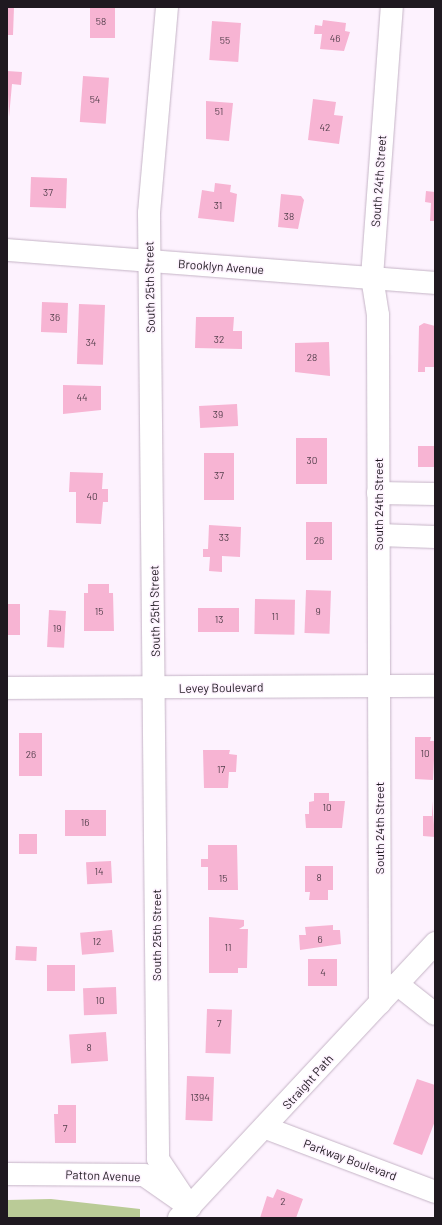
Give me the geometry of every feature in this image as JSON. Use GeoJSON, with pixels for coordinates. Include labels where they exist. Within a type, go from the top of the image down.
{"type":"FeatureCollection","features":[{"type":"Feature","properties":{"kind":"street","name":"South 25th Street"},"geometry":{"type":"LineString","coordinates":[[167,7],[150,213],[156,689],[158,1159],[185,1212]]}},
{"type":"Feature","properties":{"kind":"street","name":"South 24th Street"},"geometry":{"type":"LineString","coordinates":[[380,1003],[378,315],[372,276],[392,7]]}},
{"type":"Feature","properties":{"kind":"street","name":"Brooklyn Avenue"},"geometry":{"type":"LineString","coordinates":[[7,250],[150,262],[372,276],[435,283]]}},
{"type":"Feature","properties":{"kind":"street"},"geometry":{"type":"LineString","coordinates":[[378,493],[435,494]]}},
{"type":"Feature","properties":{"kind":"street"},"geometry":{"type":"LineString","coordinates":[[379,535],[435,537]]}},
{"type":"Feature","properties":{"kind":"street","name":"Levey Boulevard"},"geometry":{"type":"LineString","coordinates":[[7,688],[156,689],[435,686]]}},
{"type":"Feature","properties":{"kind":"street","name":"Straight Path"},"geometry":{"type":"LineString","coordinates":[[185,1212],[266,1128],[435,943]]}},
{"type":"Feature","properties":{"kind":"street"},"geometry":{"type":"LineString","coordinates":[[397,984],[435,1014]]}},
{"type":"Feature","properties":{"kind":"street","name":"Parkway Boulevard"},"geometry":{"type":"LineString","coordinates":[[266,1128],[435,1192]]}},
{"type":"Feature","properties":{"kind":"street","name":"Patton Avenue"},"geometry":{"type":"LineString","coordinates":[[7,1174],[144,1175],[185,1212]]}},
{"type":"Feature","properties":{"kind":"green space"},"geometry":{"type":"Polygon","coordinates":[[[51,1199],[140,1209],[140,1218],[7,1218],[7,1200],[51,1199]]]}},
{"type":"Feature","properties":{"kind":"building"},"geometry":{"type":"Polygon","coordinates":[[[7,7],[14,7],[13,35],[7,35],[7,7]]]}},
{"type":"Feature","properties":{"kind":"building"},"geometry":{"type":"Polygon","coordinates":[[[90,7],[115,7],[115,38],[90,38],[90,7]]]}},
{"type":"Feature","properties":{"kind":"building"},"geometry":{"type":"Polygon","coordinates":[[[323,20],[346,23],[345,31],[350,32],[344,51],[320,49],[322,34],[314,34],[315,25],[322,26],[323,20]]]}},
{"type":"Feature","properties":{"kind":"building"},"geometry":{"type":"Polygon","coordinates":[[[212,21],[241,23],[238,62],[209,60],[212,21]]]}},
{"type":"Feature","properties":{"kind":"building"},"geometry":{"type":"Polygon","coordinates":[[[7,71],[22,72],[21,85],[12,84],[9,117],[7,71]]]}},
{"type":"Feature","properties":{"kind":"building"},"geometry":{"type":"Polygon","coordinates":[[[83,76],[109,78],[106,124],[80,122],[83,76]]]}},
{"type":"Feature","properties":{"kind":"building"},"geometry":{"type":"Polygon","coordinates":[[[313,99],[336,102],[334,115],[343,116],[339,144],[308,140],[313,99]]]}},
{"type":"Feature","properties":{"kind":"building"},"geometry":{"type":"Polygon","coordinates":[[[206,101],[233,103],[229,141],[206,139],[206,101]]]}},
{"type":"Feature","properties":{"kind":"building"},"geometry":{"type":"Polygon","coordinates":[[[31,177],[67,178],[66,208],[30,207],[31,177]]]}},
{"type":"Feature","properties":{"kind":"building"},"geometry":{"type":"Polygon","coordinates":[[[215,183],[231,185],[230,192],[237,194],[234,222],[198,218],[202,190],[214,192],[215,183]]]}},
{"type":"Feature","properties":{"kind":"building"},"geometry":{"type":"Polygon","coordinates":[[[426,191],[435,192],[435,221],[430,221],[431,203],[425,202],[426,191]]]}},
{"type":"Feature","properties":{"kind":"building"},"geometry":{"type":"Polygon","coordinates":[[[281,194],[301,196],[304,200],[298,229],[278,227],[281,194]]]}},
{"type":"Feature","properties":{"kind":"building"},"geometry":{"type":"Polygon","coordinates":[[[42,302],[68,303],[67,333],[41,332],[42,302]]]}},
{"type":"Feature","properties":{"kind":"building"},"geometry":{"type":"Polygon","coordinates":[[[79,304],[105,305],[103,365],[77,364],[79,304]]]}},
{"type":"Feature","properties":{"kind":"building"},"geometry":{"type":"Polygon","coordinates":[[[196,317],[234,317],[233,331],[242,331],[242,349],[195,348],[196,317]]]}},
{"type":"Feature","properties":{"kind":"building"},"geometry":{"type":"Polygon","coordinates":[[[424,323],[435,326],[435,367],[425,367],[425,372],[418,372],[419,326],[424,323]]]}},
{"type":"Feature","properties":{"kind":"building"},"geometry":{"type":"Polygon","coordinates":[[[329,342],[330,376],[295,372],[295,343],[329,342]]]}},
{"type":"Feature","properties":{"kind":"building"},"geometry":{"type":"Polygon","coordinates":[[[63,385],[101,386],[101,410],[63,414],[63,385]]]}},
{"type":"Feature","properties":{"kind":"building"},"geometry":{"type":"Polygon","coordinates":[[[237,404],[238,426],[200,428],[199,406],[237,404]]]}},
{"type":"Feature","properties":{"kind":"building"},"geometry":{"type":"Polygon","coordinates":[[[296,438],[327,438],[327,484],[296,484],[296,438]]]}},
{"type":"Feature","properties":{"kind":"building"},"geometry":{"type":"Polygon","coordinates":[[[418,446],[435,446],[435,467],[418,467],[418,446]]]}},
{"type":"Feature","properties":{"kind":"building"},"geometry":{"type":"Polygon","coordinates":[[[204,453],[234,453],[234,500],[204,500],[204,453]]]}},
{"type":"Feature","properties":{"kind":"building"},"geometry":{"type":"Polygon","coordinates":[[[70,472],[103,473],[102,489],[108,489],[108,502],[103,502],[101,524],[76,523],[76,492],[69,492],[70,472]]]}},
{"type":"Feature","properties":{"kind":"building"},"geometry":{"type":"Polygon","coordinates":[[[306,522],[332,522],[332,560],[306,560],[306,522]]]}},
{"type":"Feature","properties":{"kind":"building"},"geometry":{"type":"Polygon","coordinates":[[[209,525],[241,527],[240,557],[222,556],[222,572],[209,571],[210,557],[203,557],[203,549],[208,549],[209,525]]]}},
{"type":"Feature","properties":{"kind":"building"},"geometry":{"type":"Polygon","coordinates":[[[88,584],[109,584],[109,593],[113,593],[114,631],[84,631],[84,593],[88,593],[88,584]]]}},
{"type":"Feature","properties":{"kind":"building"},"geometry":{"type":"Polygon","coordinates":[[[306,590],[331,591],[329,634],[304,633],[306,590]]]}},
{"type":"Feature","properties":{"kind":"building"},"geometry":{"type":"Polygon","coordinates":[[[255,599],[295,600],[294,635],[254,634],[255,599]]]}},
{"type":"Feature","properties":{"kind":"building"},"geometry":{"type":"Polygon","coordinates":[[[7,604],[20,604],[20,635],[7,635],[7,604]]]}},
{"type":"Feature","properties":{"kind":"building"},"geometry":{"type":"Polygon","coordinates":[[[198,608],[239,608],[239,632],[198,632],[198,608]]]}},
{"type":"Feature","properties":{"kind":"building"},"geometry":{"type":"Polygon","coordinates":[[[49,610],[66,611],[64,648],[47,647],[49,610]]]}},
{"type":"Feature","properties":{"kind":"building"},"geometry":{"type":"Polygon","coordinates":[[[19,733],[42,733],[42,776],[19,776],[19,733]]]}},
{"type":"Feature","properties":{"kind":"building"},"geometry":{"type":"Polygon","coordinates":[[[415,737],[431,737],[430,741],[435,741],[433,780],[415,779],[415,737]]]}},
{"type":"Feature","properties":{"kind":"building"},"geometry":{"type":"Polygon","coordinates":[[[203,750],[230,750],[229,754],[237,755],[236,772],[229,772],[228,788],[204,788],[203,750]]]}},
{"type":"Feature","properties":{"kind":"building"},"geometry":{"type":"Polygon","coordinates":[[[314,793],[329,793],[329,801],[345,801],[342,828],[306,828],[305,814],[309,814],[309,802],[314,801],[314,793]]]}},
{"type":"Feature","properties":{"kind":"building"},"geometry":{"type":"Polygon","coordinates":[[[432,801],[435,837],[423,836],[423,816],[432,816],[432,801]]]}},
{"type":"Feature","properties":{"kind":"building"},"geometry":{"type":"Polygon","coordinates":[[[65,810],[106,810],[106,836],[65,836],[65,810]]]}},
{"type":"Feature","properties":{"kind":"building"},"geometry":{"type":"Polygon","coordinates":[[[19,834],[37,834],[37,854],[19,854],[19,834]]]}},
{"type":"Feature","properties":{"kind":"building"},"geometry":{"type":"Polygon","coordinates":[[[208,845],[237,845],[238,890],[208,890],[208,867],[201,867],[201,859],[208,859],[208,845]]]}},
{"type":"Feature","properties":{"kind":"building"},"geometry":{"type":"Polygon","coordinates":[[[111,861],[112,883],[87,884],[86,862],[111,861]]]}},
{"type":"Feature","properties":{"kind":"building"},"geometry":{"type":"Polygon","coordinates":[[[305,866],[333,866],[333,890],[328,890],[328,900],[309,900],[310,892],[305,892],[305,866]]]}},
{"type":"Feature","properties":{"kind":"building"},"geometry":{"type":"Polygon","coordinates":[[[209,917],[244,920],[244,926],[239,929],[248,929],[247,968],[238,968],[238,973],[209,973],[209,917]]]}},
{"type":"Feature","properties":{"kind":"building"},"geometry":{"type":"Polygon","coordinates":[[[333,925],[333,930],[340,930],[341,944],[300,950],[299,935],[306,935],[305,927],[333,925]]]}},
{"type":"Feature","properties":{"kind":"building"},"geometry":{"type":"Polygon","coordinates":[[[112,930],[114,952],[82,955],[80,933],[112,930]]]}},
{"type":"Feature","properties":{"kind":"building"},"geometry":{"type":"Polygon","coordinates":[[[16,946],[37,947],[36,961],[15,960],[16,946]]]}},
{"type":"Feature","properties":{"kind":"building"},"geometry":{"type":"Polygon","coordinates":[[[308,959],[337,959],[337,986],[308,986],[308,959]]]}},
{"type":"Feature","properties":{"kind":"building"},"geometry":{"type":"Polygon","coordinates":[[[47,965],[75,965],[75,991],[47,991],[47,965]]]}},
{"type":"Feature","properties":{"kind":"building"},"geometry":{"type":"Polygon","coordinates":[[[116,987],[117,1014],[84,1015],[83,988],[116,987]]]}},
{"type":"Feature","properties":{"kind":"building"},"geometry":{"type":"Polygon","coordinates":[[[207,1009],[232,1010],[230,1054],[205,1053],[207,1009]]]}},
{"type":"Feature","properties":{"kind":"building"},"geometry":{"type":"Polygon","coordinates":[[[106,1032],[108,1061],[71,1064],[69,1035],[106,1032]]]}},
{"type":"Feature","properties":{"kind":"building"},"geometry":{"type":"Polygon","coordinates":[[[187,1076],[214,1077],[212,1121],[185,1120],[187,1076]]]}},
{"type":"Feature","properties":{"kind":"building"},"geometry":{"type":"Polygon","coordinates":[[[417,1079],[435,1085],[435,1121],[422,1155],[393,1144],[417,1079]]]}},
{"type":"Feature","properties":{"kind":"building"},"geometry":{"type":"Polygon","coordinates":[[[58,1105],[76,1105],[76,1143],[55,1143],[54,1114],[58,1114],[58,1105]]]}},
{"type":"Feature","properties":{"kind":"building"},"geometry":{"type":"Polygon","coordinates":[[[277,1189],[303,1199],[296,1218],[260,1218],[267,1196],[273,1198],[277,1189]]]}}]}
